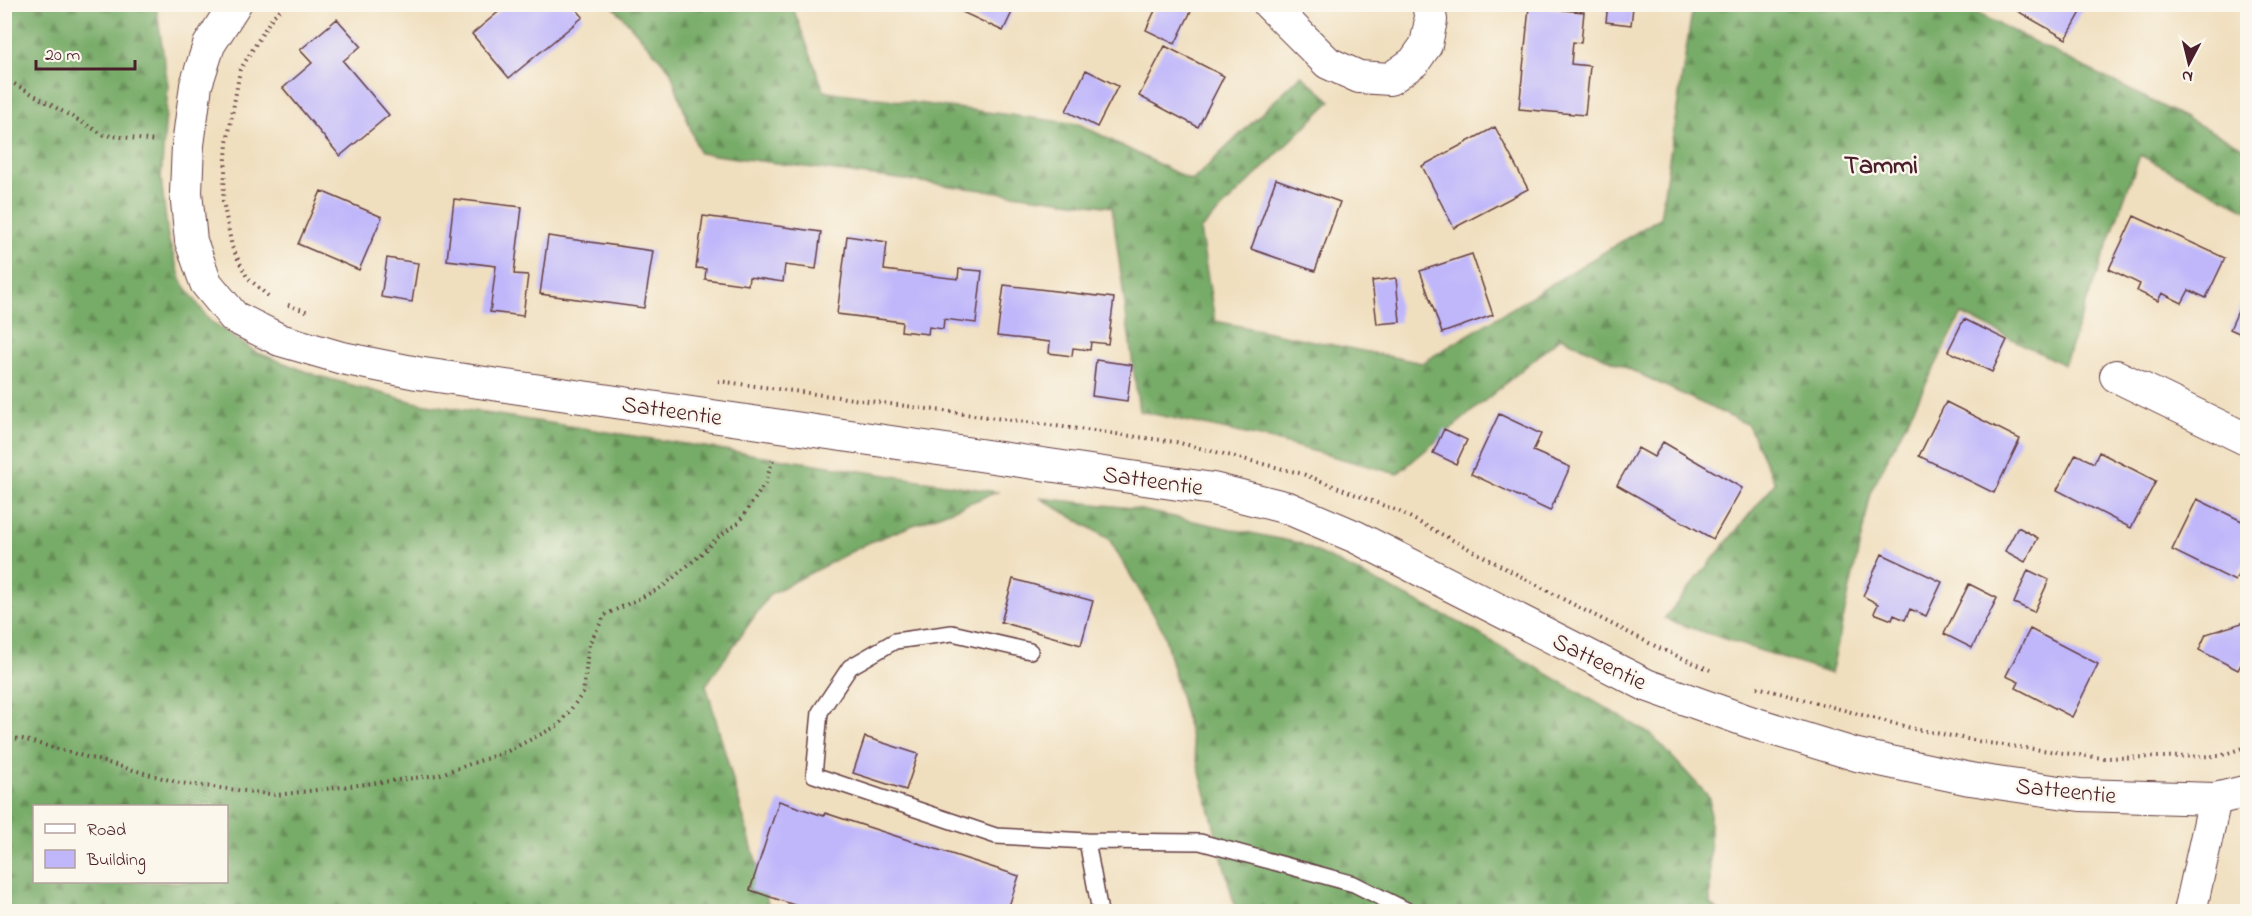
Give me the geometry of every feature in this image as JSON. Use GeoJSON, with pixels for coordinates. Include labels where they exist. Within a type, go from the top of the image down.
{"type":"FeatureCollection","features":[{"type":"Feature","properties":{"kind":"street","name":"Satteentie"},"geometry":{"type":"LineString","coordinates":[[235,4],[209,45],[196,85],[188,145],[186,192],[191,241],[206,283],[234,317],[280,340],[342,358],[417,373],[1213,489],[1288,508],[1356,537],[1646,685],[1793,736],[1857,755],[1970,779],[2080,795],[2215,799],[2247,791]]}},
{"type":"Feature","properties":{"kind":"street"},"geometry":{"type":"LineString","coordinates":[[1269,4],[1328,63],[1359,77],[1390,79],[1414,62],[1426,45],[1431,20],[1428,4]]}},
{"type":"Feature","properties":{"kind":"street"},"geometry":{"type":"LineString","coordinates":[[2116,376],[2247,440]]}},
{"type":"Feature","properties":{"kind":"street"},"geometry":{"type":"LineString","coordinates":[[2190,912],[2215,799]]}},
{"type":"Feature","properties":{"kind":"lane"},"geometry":{"type":"LineString","coordinates":[[1030,651],[952,633],[895,641],[850,668],[820,712],[814,775],[996,836],[1087,841],[1200,842],[1354,884],[1410,912]]}},
{"type":"Feature","properties":{"kind":"lane"},"geometry":{"type":"LineString","coordinates":[[1087,841],[1100,912]]}},
{"type":"Feature","properties":{"kind":"path"},"geometry":{"type":"LineString","coordinates":[[4,78],[104,135],[188,145]]}},
{"type":"Feature","properties":{"kind":"path"},"geometry":{"type":"LineString","coordinates":[[4,738],[22,739],[180,783],[277,795],[438,775],[508,751],[559,725],[584,693],[589,644],[605,615],[661,588],[717,538],[739,522],[765,484],[777,448]]}},
{"type":"Feature","properties":{"kind":"green space"},"geometry":{"type":"Polygon","coordinates":[[[5,5],[156,5],[168,86],[161,178],[168,238],[182,282],[209,320],[256,352],[315,375],[414,402],[997,492],[868,543],[770,594],[706,685],[770,911],[5,912],[5,5]]]}},
{"type":"Feature","properties":{"kind":"green space"},"geometry":{"type":"Polygon","coordinates":[[[612,5],[792,5],[824,91],[1079,124],[1192,181],[1301,75],[1331,101],[1200,230],[1215,321],[1422,363],[1660,218],[1693,5],[1961,5],[2247,149],[2247,210],[2140,155],[2064,365],[1962,314],[1872,489],[1831,674],[1664,619],[1775,483],[1748,425],[1561,337],[1397,474],[1269,439],[1139,411],[1112,207],[699,153],[670,70],[612,5]]]}},
{"type":"Feature","properties":{"kind":"green space"},"geometry":{"type":"Polygon","coordinates":[[[1040,498],[1131,508],[1299,543],[1462,624],[1652,735],[1710,798],[1710,905],[1719,911],[1236,911],[1163,630],[1109,539],[1040,498]]]}},
{"type":"Feature","properties":{"kind":"building"},"geometry":{"type":"Polygon","coordinates":[[[508,4],[572,4],[583,17],[509,78],[472,34],[508,4]]]}},
{"type":"Feature","properties":{"kind":"building"},"geometry":{"type":"Polygon","coordinates":[[[966,4],[1016,4],[1003,31],[962,12],[966,4]]]}},
{"type":"Feature","properties":{"kind":"building"},"geometry":{"type":"Polygon","coordinates":[[[1158,4],[1194,5],[1175,44],[1146,30],[1158,4]]]}},
{"type":"Feature","properties":{"kind":"building"},"geometry":{"type":"Polygon","coordinates":[[[1608,4],[1633,7],[1631,25],[1606,22],[1608,4]]]}},
{"type":"Feature","properties":{"kind":"building"},"geometry":{"type":"Polygon","coordinates":[[[2007,5],[2085,5],[2066,39],[2007,5]]]}},
{"type":"Feature","properties":{"kind":"building"},"geometry":{"type":"Polygon","coordinates":[[[1529,7],[1584,12],[1581,43],[1573,42],[1571,64],[1590,66],[1585,115],[1519,109],[1529,7]]]}},
{"type":"Feature","properties":{"kind":"building"},"geometry":{"type":"Polygon","coordinates":[[[337,19],[361,46],[343,61],[389,115],[340,156],[283,88],[312,63],[300,50],[337,19]]]}},
{"type":"Feature","properties":{"kind":"building"},"geometry":{"type":"Polygon","coordinates":[[[1165,46],[1224,76],[1198,127],[1139,96],[1165,46]]]}},
{"type":"Feature","properties":{"kind":"building"},"geometry":{"type":"Polygon","coordinates":[[[1086,70],[1118,86],[1097,127],[1066,111],[1086,70]]]}},
{"type":"Feature","properties":{"kind":"building"},"geometry":{"type":"Polygon","coordinates":[[[1495,127],[1528,189],[1454,228],[1422,166],[1495,127]]]}},
{"type":"Feature","properties":{"kind":"building"},"geometry":{"type":"Polygon","coordinates":[[[1276,179],[1340,202],[1315,271],[1251,249],[1276,179]]]}},
{"type":"Feature","properties":{"kind":"building"},"geometry":{"type":"Polygon","coordinates":[[[321,191],[382,217],[359,270],[298,244],[321,191]]]}},
{"type":"Feature","properties":{"kind":"building"},"geometry":{"type":"Polygon","coordinates":[[[454,199],[522,207],[514,274],[528,275],[523,316],[490,312],[496,266],[447,260],[454,199]]]}},
{"type":"Feature","properties":{"kind":"building"},"geometry":{"type":"Polygon","coordinates":[[[703,216],[821,232],[816,269],[785,265],[783,282],[749,277],[748,285],[705,279],[706,269],[696,268],[703,216]]]}},
{"type":"Feature","properties":{"kind":"building"},"geometry":{"type":"Polygon","coordinates":[[[2134,216],[2225,258],[2206,298],[2189,290],[2182,303],[2162,293],[2158,301],[2137,291],[2140,284],[2109,269],[2134,216]]]}},
{"type":"Feature","properties":{"kind":"building"},"geometry":{"type":"Polygon","coordinates":[[[548,236],[653,251],[644,308],[540,294],[548,236]]]}},
{"type":"Feature","properties":{"kind":"building"},"geometry":{"type":"Polygon","coordinates":[[[847,236],[887,242],[884,270],[958,279],[959,269],[982,271],[976,323],[944,319],[943,329],[929,327],[928,334],[901,331],[902,322],[837,314],[847,236]]]}},
{"type":"Feature","properties":{"kind":"building"},"geometry":{"type":"Polygon","coordinates":[[[1472,254],[1493,315],[1442,333],[1420,271],[1472,254]]]}},
{"type":"Feature","properties":{"kind":"building"},"geometry":{"type":"Polygon","coordinates":[[[387,258],[418,263],[412,302],[381,297],[387,258]]]}},
{"type":"Feature","properties":{"kind":"building"},"geometry":{"type":"Polygon","coordinates":[[[1396,278],[1400,322],[1377,324],[1372,281],[1396,278]]]}},
{"type":"Feature","properties":{"kind":"building"},"geometry":{"type":"Polygon","coordinates":[[[1004,285],[1114,298],[1108,344],[1091,342],[1090,350],[1073,348],[1072,356],[1049,353],[1050,342],[997,336],[1004,285]]]}},
{"type":"Feature","properties":{"kind":"building"},"geometry":{"type":"Polygon","coordinates":[[[2248,289],[2248,337],[2230,329],[2248,289]]]}},
{"type":"Feature","properties":{"kind":"building"},"geometry":{"type":"Polygon","coordinates":[[[1964,319],[2007,340],[1992,372],[1948,351],[1964,319]]]}},
{"type":"Feature","properties":{"kind":"building"},"geometry":{"type":"Polygon","coordinates":[[[1096,360],[1132,365],[1127,401],[1092,396],[1096,360]]]}},
{"type":"Feature","properties":{"kind":"building"},"geometry":{"type":"Polygon","coordinates":[[[1946,402],[2020,439],[1994,493],[1919,456],[1946,402]]]}},
{"type":"Feature","properties":{"kind":"building"},"geometry":{"type":"Polygon","coordinates":[[[1499,414],[1541,434],[1533,451],[1570,467],[1550,511],[1471,474],[1499,414]]]}},
{"type":"Feature","properties":{"kind":"building"},"geometry":{"type":"Polygon","coordinates":[[[1444,429],[1467,440],[1456,464],[1433,453],[1444,429]]]}},
{"type":"Feature","properties":{"kind":"building"},"geometry":{"type":"Polygon","coordinates":[[[1663,442],[1742,488],[1713,539],[1617,485],[1638,448],[1654,457],[1663,442]]]}},
{"type":"Feature","properties":{"kind":"building"},"geometry":{"type":"Polygon","coordinates":[[[2099,452],[2156,481],[2131,528],[2057,490],[2076,454],[2094,463],[2099,452]]]}},
{"type":"Feature","properties":{"kind":"building"},"geometry":{"type":"Polygon","coordinates":[[[2197,499],[2248,524],[2248,555],[2235,581],[2172,550],[2197,499]]]}},
{"type":"Feature","properties":{"kind":"building"},"geometry":{"type":"Polygon","coordinates":[[[2018,527],[2038,538],[2025,562],[2005,551],[2018,527]]]}},
{"type":"Feature","properties":{"kind":"building"},"geometry":{"type":"Polygon","coordinates":[[[1882,554],[1942,582],[1926,616],[1910,609],[1905,620],[1894,615],[1892,620],[1874,613],[1878,604],[1863,596],[1882,554]]]}},
{"type":"Feature","properties":{"kind":"building"},"geometry":{"type":"Polygon","coordinates":[[[2028,570],[2049,580],[2034,612],[2014,603],[2028,570]]]}},
{"type":"Feature","properties":{"kind":"building"},"geometry":{"type":"Polygon","coordinates":[[[1013,579],[1093,601],[1081,645],[1001,622],[1013,579]]]}},
{"type":"Feature","properties":{"kind":"building"},"geometry":{"type":"Polygon","coordinates":[[[1969,584],[1997,598],[1972,648],[1944,634],[1969,584]]]}},
{"type":"Feature","properties":{"kind":"building"},"geometry":{"type":"Polygon","coordinates":[[[2245,622],[2248,624],[2248,651],[2238,670],[2199,650],[2206,634],[2245,622]]]}},
{"type":"Feature","properties":{"kind":"building"},"geometry":{"type":"Polygon","coordinates":[[[2030,629],[2098,664],[2072,717],[2016,688],[2019,682],[2006,676],[2030,629]]]}},
{"type":"Feature","properties":{"kind":"building"},"geometry":{"type":"Polygon","coordinates":[[[865,737],[918,754],[906,790],[853,773],[865,737]]]}},
{"type":"Feature","properties":{"kind":"building"},"geometry":{"type":"Polygon","coordinates":[[[779,801],[824,816],[825,813],[1019,876],[1007,912],[815,912],[750,890],[779,801]]]}},
{"type":"Feature","properties":{"kind":"district","name":"Tammi"},"geometry":{"type":"Point","coordinates":[1881,164]}}]}
